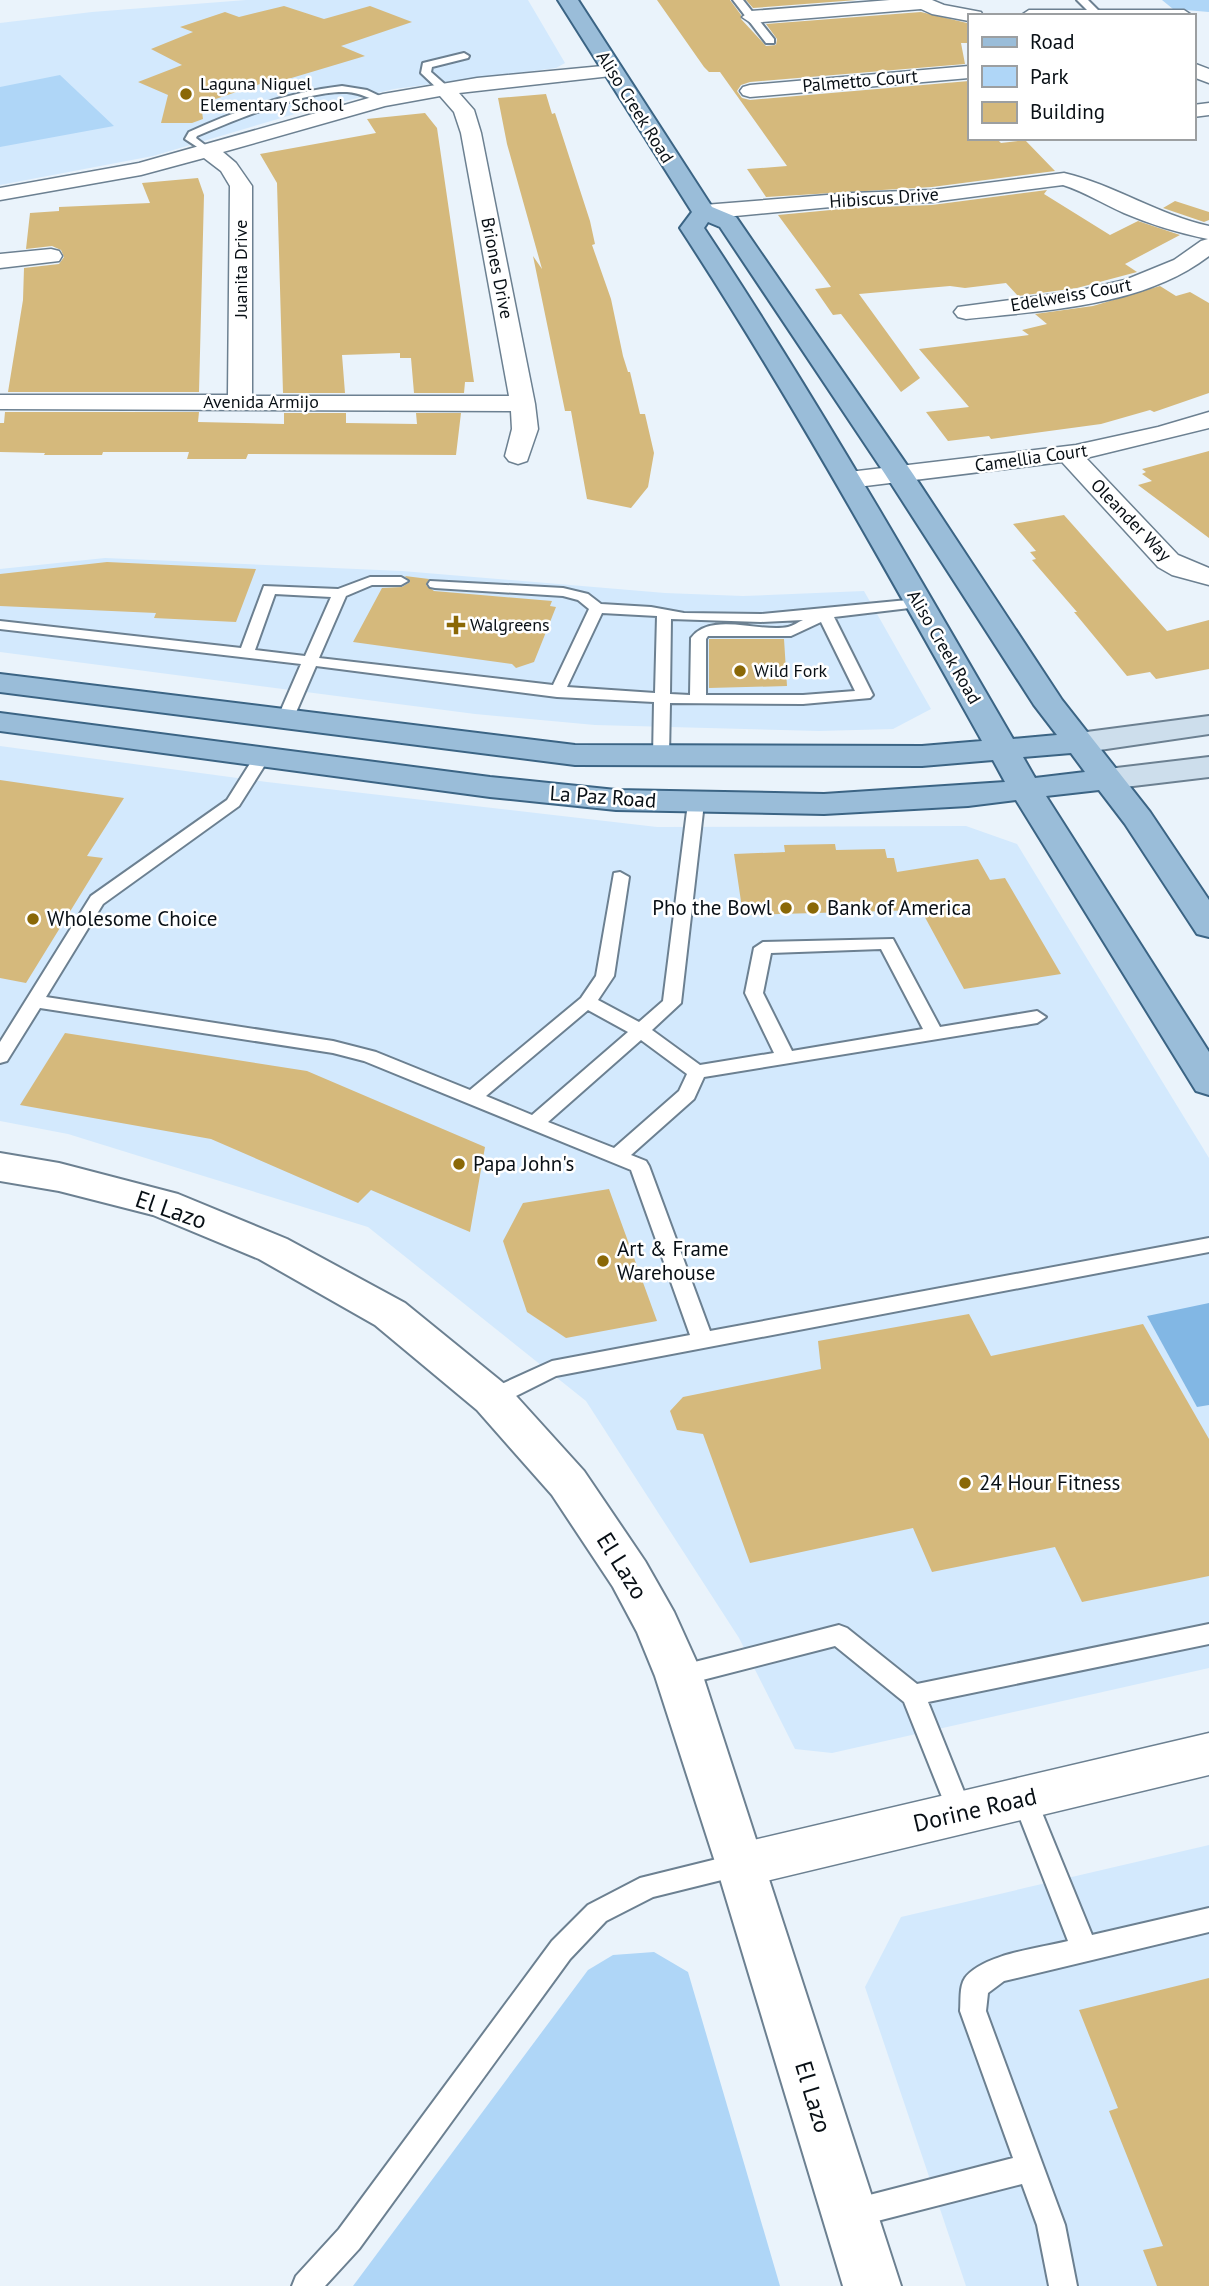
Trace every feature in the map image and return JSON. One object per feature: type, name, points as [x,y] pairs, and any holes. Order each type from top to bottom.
[{"type":"main road","name":"Aliso Creek Road","points":[[568,0],[704,212],[728,222],[899,474],[1050,705],[1138,819],[1209,926]]},
{"type":"main road","name":"Aliso Creek Road","points":[[704,212],[692,228],[753,321],[849,480],[1026,790],[1209,1082]]},
{"type":"main road","name":"La Paz Road","points":[[0,683],[575,755],[922,756],[1079,743],[1209,725]]},
{"type":"main road","points":[[0,699],[18,701],[74,692]]},
{"type":"main road","points":[[31,726],[85,715],[221,730],[263,724],[286,717]]},
{"type":"main road","name":"La Paz Road","points":[[0,722],[490,787],[616,800],[696,803],[824,804],[949,797],[1026,790],[1209,766]]},
{"type":"main road","points":[[262,757],[333,744],[527,766],[575,755]]},
{"type":"street","points":[[751,17],[919,1],[939,9],[968,15]]},
{"type":"street","points":[[0,194],[141,169],[383,100],[444,89],[613,71]]},
{"type":"street","name":"Palmetto Court","points":[[750,91],[968,72]]},
{"type":"street","name":"Briones Drive","points":[[444,89],[464,110],[471,133],[523,404],[525,429],[518,456]]},
{"type":"street","name":"Juanita Drive","points":[[208,151],[229,167],[241,186],[240,401]]},
{"type":"street","name":"Hibiscus Drive","points":[[704,212],[852,199],[932,196],[1064,179],[1089,186],[1129,207],[1174,225],[1209,233]]},
{"type":"street","name":"Edelweiss Court","points":[[965,312],[1069,298],[1141,282],[1182,265],[1209,246]]},
{"type":"street","points":[[0,261],[51,256]]},
{"type":"street","name":"Avenida Armijo","points":[[0,402],[523,404]]},
{"type":"street","name":"Camellia Court","points":[[849,480],[1069,455],[1170,433],[1209,419]]},
{"type":"street","name":"Oleander Way","points":[[1069,455],[1168,561],[1204,576]]},
{"type":"street","name":"El Lazo","points":[[0,1167],[60,1177],[164,1204],[273,1249],[390,1314],[492,1398],[568,1483],[622,1563],[658,1626],[679,1676],[872,2286]]},
{"type":"street","name":"Dorine Road","points":[[741,1865],[1209,1754]]},
{"type":"lane","points":[[738,0],[770,41]]},
{"type":"lane","points":[[1082,0],[1097,14]]},
{"type":"lane","points":[[444,89],[426,73],[427,65],[464,56]]},
{"type":"lane","points":[[246,654],[269,589],[340,593],[370,581],[401,581]]},
{"type":"lane","points":[[435,584],[563,593],[583,597],[597,608],[684,617],[761,618],[825,614],[918,603]]},
{"type":"lane","points":[[286,717],[340,593]]},
{"type":"lane","points":[[557,692],[597,608]]},
{"type":"lane","points":[[661,757],[664,614]]},
{"type":"lane","points":[[0,625],[557,692],[698,698],[820,699],[865,695],[825,614]]},
{"type":"lane","points":[[698,698],[698,638],[703,632],[791,632],[825,614]]},
{"type":"lane","points":[[0,1057],[97,900],[233,803],[262,757]]},
{"type":"lane","points":[[536,1122],[672,1003],[696,803]]},
{"type":"lane","points":[[473,1097],[587,1002],[605,976],[620,877]]},
{"type":"lane","points":[[786,1058],[754,993],[763,948],[887,943],[934,1034]]},
{"type":"lane","points":[[35,1001],[334,1047],[369,1056],[639,1166],[703,1341]]},
{"type":"lane","points":[[587,1002],[642,1032],[697,1072],[1037,1017]]},
{"type":"lane","points":[[618,1156],[687,1094],[697,1072]]},
{"type":"lane","points":[[492,1398],[552,1369],[1209,1245]]},
{"type":"lane","points":[[913,1695],[1209,1634]]},
{"type":"lane","points":[[679,1676],[839,1635],[913,1695],[961,1814]]},
{"type":"lane","points":[[1024,1798],[1085,1950]]},
{"type":"lane","points":[[306,2286],[349,2239],[561,1950],[597,1913],[649,1886],[741,1865]]},
{"type":"lane","points":[[1063,2286],[1051,2225],[973,2011],[975,1986],[998,1970],[1209,1920]]},
{"type":"lane","points":[[849,2214],[1030,2168]]},
{"type":"shaded area","name":"Laguna Niguel Elementary School","points":[[246,0],[528,0],[565,63],[556,68],[394,89],[305,111],[153,156],[0,185],[0,23],[92,12]]},
{"type":"shaded area","points":[[105,558],[402,571],[665,593],[743,596],[864,591],[931,709],[893,729],[819,731],[595,725],[475,714],[0,652],[0,569]]},
{"type":"shaded area","points":[[0,746],[267,782],[657,827],[966,826],[1017,844],[1209,1158],[1209,1668],[832,1753],[795,1749],[739,1638],[586,1401],[368,1227],[68,1134],[0,1121]]},
{"type":"shaded area","points":[[1209,1303],[1209,1405],[1197,1407],[1147,1316]]},
{"type":"shaded area","points":[[1209,1845],[1209,2286],[966,2286],[865,1987],[901,1917]]},
{"type":"green space","points":[[1162,0],[1209,0],[1209,12],[1173,9]]},
{"type":"green space","points":[[60,75],[114,126],[0,147],[0,87]]},
{"type":"green space","points":[[654,1952],[688,1972],[780,2286],[353,2286],[588,1970],[613,1955]]},
{"type":"building","points":[[657,0],[730,0],[741,19],[766,46],[776,45],[777,39],[766,24],[921,12],[967,23],[968,43],[961,43],[965,64],[750,82],[741,85],[737,91],[742,98],[750,100],[968,81],[968,140],[998,140],[1001,143],[1025,140],[1055,171],[932,187],[766,197],[747,169],[787,166],[720,72],[709,72]]},
{"type":"building","points":[[746,0],[857,0],[753,8]]},
{"type":"building","points":[[284,6],[324,19],[370,6],[412,22],[341,46],[365,56],[268,85],[263,83],[201,104],[203,119],[192,123],[161,123],[168,95],[138,82],[182,65],[151,49],[193,32],[180,27],[225,12],[239,17]]},
{"type":"building","points":[[546,94],[552,114],[555,113],[590,221],[595,244],[592,245],[611,299],[623,356],[630,372],[640,414],[645,414],[654,453],[648,487],[631,508],[587,499],[571,411],[565,411],[533,256],[542,269],[507,144],[498,98]]},
{"type":"building","points":[[425,113],[437,128],[474,382],[465,382],[464,393],[414,393],[411,358],[400,358],[400,353],[342,355],[345,393],[283,393],[277,183],[260,154],[376,133],[367,119]]},
{"type":"building","points":[[198,178],[204,195],[199,392],[8,392],[23,300],[24,268],[59,264],[64,257],[61,250],[52,246],[26,249],[30,213],[59,211],[59,207],[150,203],[142,183]]},
{"type":"building","points":[[1047,190],[1044,194],[1110,235],[1138,221],[1180,235],[1125,264],[1137,272],[1077,288],[1018,296],[1006,283],[859,294],[920,378],[901,392],[841,314],[833,315],[815,289],[831,287],[778,215],[852,208],[932,205]]},
{"type":"building","points":[[1175,201],[1209,212],[1209,220],[1204,222],[1163,208]]},
{"type":"building","points":[[1160,286],[1176,296],[1190,292],[1209,303],[1209,393],[1154,412],[1150,410],[1101,424],[991,439],[989,436],[948,441],[926,412],[969,407],[919,349],[1029,335],[1022,330],[1047,324],[1035,314],[1093,306]]},
{"type":"building","points":[[5,412],[199,412],[198,422],[284,424],[284,413],[346,413],[346,423],[417,424],[416,413],[461,413],[456,455],[248,454],[246,459],[187,459],[189,452],[44,455],[45,453],[0,452],[0,423],[4,423]]},
{"type":"building","points":[[1209,451],[1209,538],[1138,485],[1152,481],[1142,474],[1146,472],[1142,469]]},
{"type":"building","points":[[1064,515],[1167,631],[1209,620],[1209,669],[1156,679],[1150,672],[1127,676],[1032,560],[1036,559],[1030,552],[1036,551],[1013,524]]},
{"type":"building","points":[[107,562],[256,569],[236,622],[154,618],[156,613],[0,606],[0,574]]},
{"type":"building","name":"Walgreens","points":[[405,576],[429,579],[426,585],[434,591],[552,601],[550,606],[556,607],[534,662],[516,668],[512,664],[353,642],[382,588],[402,587],[410,582]]},
{"type":"building","points":[[709,639],[784,639],[787,686],[709,688]]},
{"type":"building","name":"Wholesome Choice","points":[[0,780],[124,798],[87,856],[103,858],[26,983],[0,978]]},
{"type":"building","points":[[835,844],[836,850],[885,849],[887,858],[894,858],[897,872],[978,859],[990,880],[1005,878],[1061,974],[964,989],[921,910],[743,915],[734,854],[785,852],[784,845]]},
{"type":"building","points":[[65,1033],[307,1071],[485,1147],[470,1232],[371,1190],[358,1203],[211,1139],[20,1105]]},
{"type":"building","points":[[609,1189],[657,1321],[566,1338],[527,1312],[503,1241],[523,1203]]},
{"type":"building","name":"24 Hour Fitness","points":[[969,1314],[991,1356],[1143,1324],[1209,1439],[1209,1576],[1082,1602],[1055,1547],[932,1572],[913,1528],[750,1563],[703,1434],[677,1430],[670,1411],[683,1397],[821,1369],[818,1341]]},
{"type":"building","points":[[1209,1978],[1209,2286],[1157,2286],[1143,2250],[1163,2246],[1109,2111],[1118,2108],[1079,2010]]},
{"type":"place","name":"Laguna Niguel Elementary School","points":[[186,94]]},
{"type":"place","name":"Walgreens","points":[[456,625]]},
{"type":"place","name":"Wild Fork","points":[[740,671]]},
{"type":"place","name":"Pho the Bowl","points":[[786,908]]},
{"type":"place","name":"Bank of America","points":[[813,908]]},
{"type":"place","name":"Wholesome Choice","points":[[33,919]]},
{"type":"place","name":"Papa John's","points":[[459,1164]]},
{"type":"place","name":"Art & Frame Warehouse","points":[[603,1261]]},
{"type":"place","name":"24 Hour Fitness","points":[[965,1483]]}]
